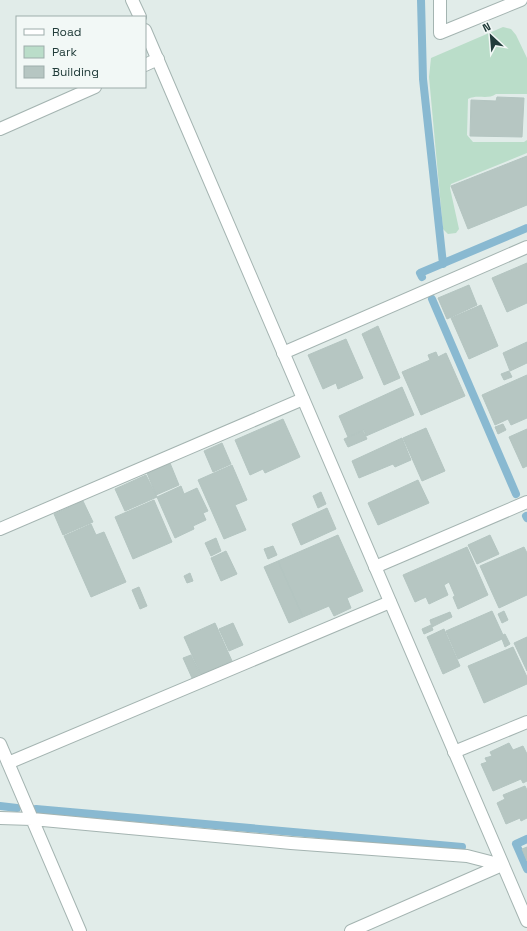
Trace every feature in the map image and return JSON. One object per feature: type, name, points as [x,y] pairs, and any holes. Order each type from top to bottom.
[{"type":"street","points":[[132,0],[140,16]]},
{"type":"street","points":[[440,0],[440,33],[521,0]]},
{"type":"street","points":[[146,32],[527,921]]},
{"type":"street","points":[[146,65],[158,59]]},
{"type":"street","points":[[0,129],[93,88]]},
{"type":"street","points":[[283,353],[527,248]]},
{"type":"street","points":[[0,529],[303,399]]},
{"type":"street","points":[[375,567],[527,502]]},
{"type":"street","points":[[8,763],[390,602]]},
{"type":"street","points":[[454,752],[527,722]]},
{"type":"street","points":[[0,744],[80,931]]},
{"type":"street","points":[[0,818],[32,819],[291,843],[467,856],[502,865]]},
{"type":"street","points":[[350,931],[502,865]]},
{"type":"green space","points":[[503,27],[511,29],[516,35],[527,58],[527,94],[496,94],[490,97],[475,97],[468,99],[467,135],[473,142],[524,142],[527,140],[527,153],[451,184],[450,188],[459,229],[456,233],[448,234],[443,229],[429,77],[431,58]]},
{"type":"building","points":[[497,97],[524,98],[522,137],[470,136],[471,100],[496,101]]},
{"type":"building","points":[[527,156],[527,205],[468,229],[451,186]]},
{"type":"building","points":[[527,263],[527,303],[507,312],[492,278]]},
{"type":"building","points":[[469,285],[477,305],[447,319],[438,298]]},
{"type":"building","points":[[481,305],[498,346],[469,359],[451,318]]},
{"type":"building","points":[[378,326],[400,378],[384,385],[362,334]]},
{"type":"building","points":[[346,339],[363,378],[338,389],[336,383],[323,389],[308,355]]},
{"type":"building","points":[[527,342],[527,363],[510,371],[503,353]]},
{"type":"building","points":[[436,352],[438,357],[446,353],[465,396],[421,415],[402,372],[430,360],[428,355]]},
{"type":"building","points":[[509,371],[512,377],[504,380],[501,374]]},
{"type":"building","points":[[527,375],[527,418],[511,425],[508,419],[495,425],[482,395]]},
{"type":"building","points":[[402,387],[414,415],[366,436],[364,430],[348,437],[339,416]]},
{"type":"building","points":[[283,419],[300,457],[265,473],[263,469],[250,475],[235,440]]},
{"type":"building","points":[[503,424],[506,430],[498,434],[495,427]]},
{"type":"building","points":[[426,428],[445,471],[422,481],[403,438]]},
{"type":"building","points":[[527,429],[527,466],[523,468],[509,437]]},
{"type":"building","points":[[363,431],[367,439],[348,447],[344,439]]},
{"type":"building","points":[[402,438],[411,460],[395,467],[393,464],[359,478],[352,461]]},
{"type":"building","points":[[222,443],[231,464],[213,472],[204,451]]},
{"type":"building","points":[[170,463],[179,485],[156,495],[147,473]]},
{"type":"building","points":[[232,465],[247,500],[235,505],[246,530],[224,539],[198,480]]},
{"type":"building","points":[[146,475],[157,497],[125,511],[115,489]]},
{"type":"building","points":[[418,480],[429,503],[378,525],[368,503]]},
{"type":"building","points":[[181,486],[184,494],[197,488],[208,511],[203,513],[206,520],[193,526],[194,529],[175,538],[157,497]]},
{"type":"building","points":[[321,492],[326,504],[318,508],[313,496]]},
{"type":"building","points":[[154,500],[172,542],[133,559],[115,517]]},
{"type":"building","points":[[83,501],[93,522],[63,535],[54,514]]},
{"type":"building","points":[[327,508],[336,529],[301,545],[292,524]]},
{"type":"building","points":[[91,524],[96,535],[104,532],[126,582],[91,597],[64,536]]},
{"type":"building","points":[[338,535],[363,591],[347,598],[351,608],[334,616],[329,606],[303,617],[278,561]]},
{"type":"building","points":[[490,535],[499,554],[477,564],[468,545]]},
{"type":"building","points":[[216,538],[221,551],[211,556],[205,543]]},
{"type":"building","points":[[273,546],[277,555],[268,559],[264,549]]},
{"type":"building","points":[[467,547],[488,595],[458,609],[453,597],[455,596],[449,582],[444,585],[448,595],[429,604],[426,597],[415,602],[403,575]]},
{"type":"building","points":[[524,547],[527,553],[527,595],[499,608],[480,566]]},
{"type":"building","points":[[226,551],[237,574],[221,581],[211,558]]},
{"type":"building","points":[[278,561],[303,617],[289,623],[264,567]]},
{"type":"building","points":[[190,573],[193,581],[187,583],[184,576]]},
{"type":"building","points":[[139,587],[147,606],[140,609],[132,590]]},
{"type":"building","points":[[492,611],[503,635],[505,634],[510,644],[505,647],[502,639],[458,659],[446,631]]},
{"type":"building","points":[[504,611],[508,620],[502,623],[498,614]]},
{"type":"building","points":[[450,612],[452,617],[432,627],[430,620]]},
{"type":"building","points":[[215,623],[232,661],[201,675],[184,637]]},
{"type":"building","points":[[233,623],[243,645],[229,651],[219,629]]},
{"type":"building","points":[[431,625],[433,630],[424,634],[422,629]]},
{"type":"building","points":[[444,629],[460,666],[443,674],[427,637]]},
{"type":"building","points":[[527,637],[527,671],[514,643]]},
{"type":"building","points":[[513,647],[527,677],[527,684],[484,703],[468,666]]},
{"type":"building","points":[[191,655],[200,674],[192,678],[183,658]]},
{"type":"building","points":[[509,743],[513,750],[523,746],[527,754],[527,781],[523,783],[521,779],[493,791],[481,764],[487,762],[485,758],[492,756],[490,752]]},
{"type":"building","points":[[525,786],[527,790],[527,818],[521,821],[520,818],[506,824],[497,803],[505,799],[503,795]]},
{"type":"building","points":[[527,847],[527,861],[522,849]]},
{"type":"waterway","points":[[421,0],[423,79],[443,264]]},
{"type":"waterway","points":[[422,277],[420,273],[527,228]]},
{"type":"waterway","points":[[432,299],[516,494]]},
{"type":"waterway","points":[[0,806],[17,808]]},
{"type":"waterway","points":[[36,809],[462,847]]},
{"type":"waterway","points":[[527,839],[516,844],[527,869]]}]
